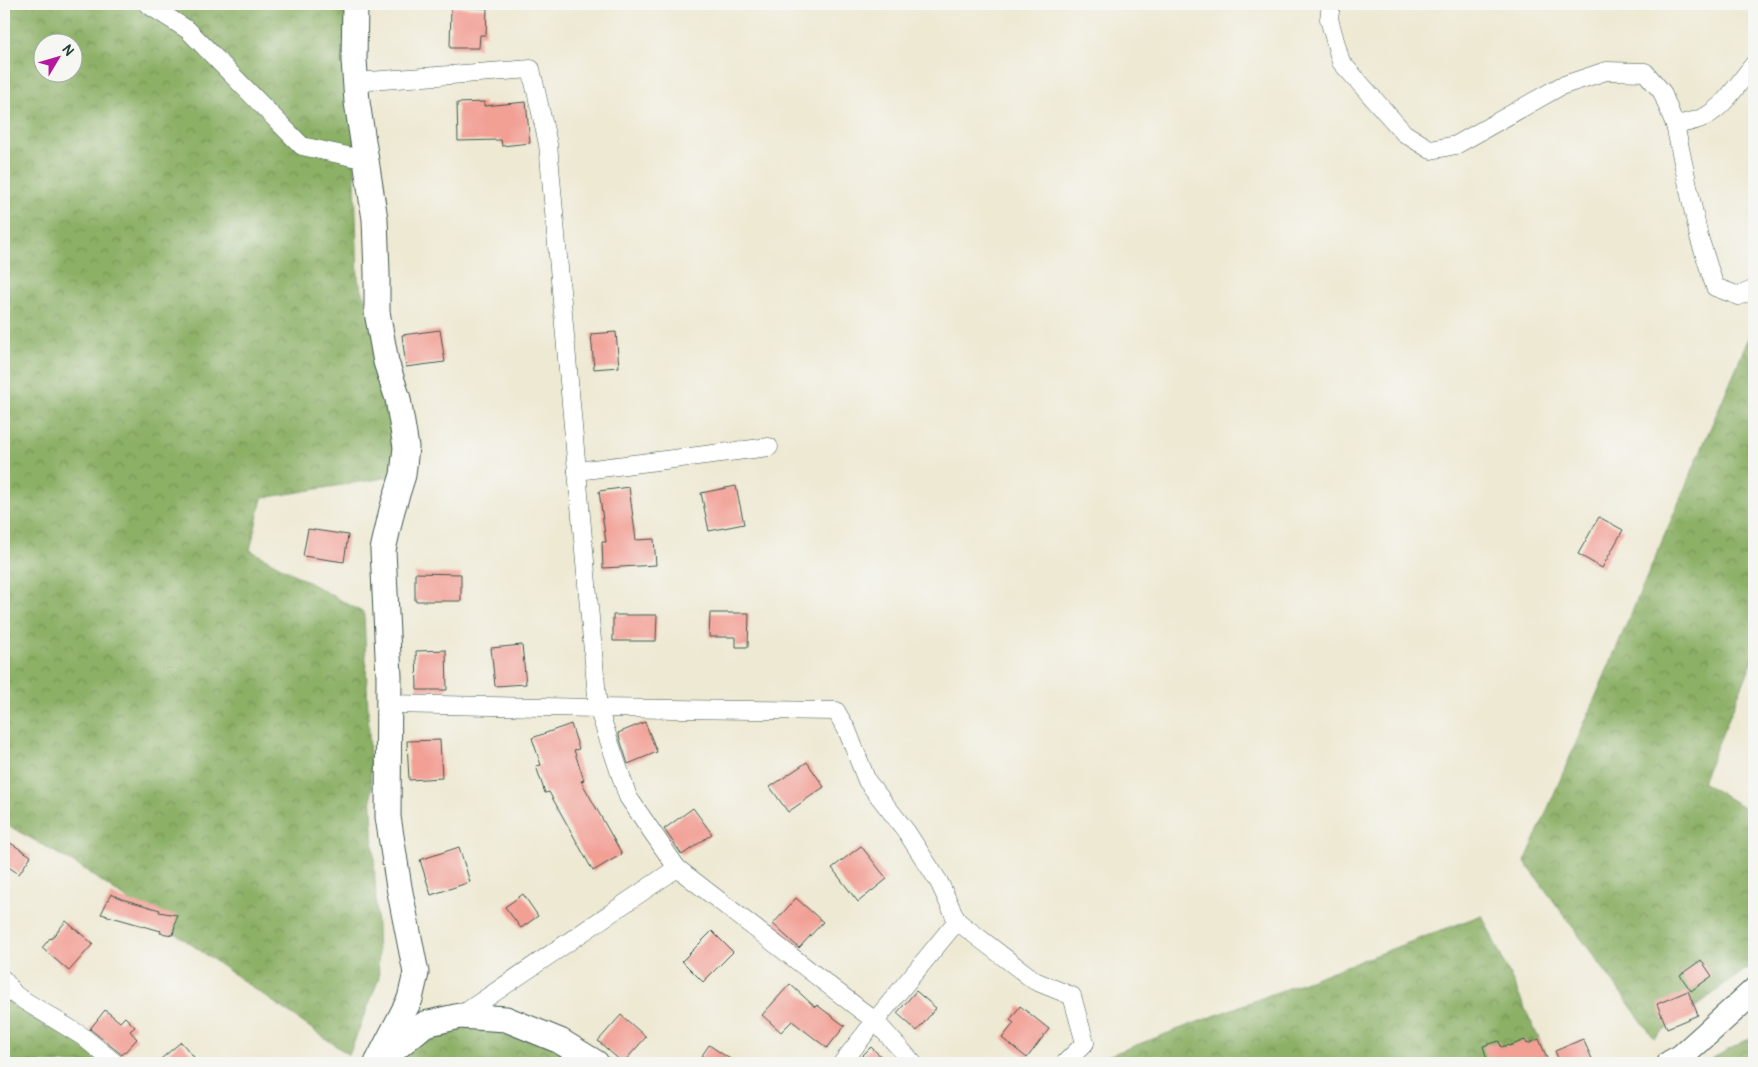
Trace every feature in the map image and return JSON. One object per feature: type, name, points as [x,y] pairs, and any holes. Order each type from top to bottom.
[{"type":"street","points":[[146,4],[188,30],[302,146],[366,160]]},
{"type":"street","points":[[355,4],[357,102],[375,219],[377,312],[386,362],[398,399],[406,447],[403,475],[392,510],[383,550],[389,704],[388,816],[399,887],[416,973],[410,999],[378,1063]]},
{"type":"street","points":[[1331,4],[1329,19],[1341,62],[1404,133],[1431,150],[1456,145],[1561,86],[1606,71],[1645,72],[1662,92],[1676,125],[1699,237],[1715,287],[1739,296],[1754,290]]},
{"type":"street","points":[[1676,125],[1707,116],[1724,102],[1754,64]]},
{"type":"street","points":[[356,82],[531,69],[548,144],[598,708],[628,797],[677,868],[875,1021],[913,1063]]},
{"type":"street","points":[[577,471],[770,447]]},
{"type":"street","points":[[389,704],[836,711],[847,730],[867,781],[906,831],[938,882],[957,921],[1035,981],[1072,996],[1085,1043],[1065,1063]]},
{"type":"street","points":[[460,1016],[677,868]]},
{"type":"street","points":[[842,1063],[957,921]]},
{"type":"street","points":[[4,980],[15,995],[82,1036],[115,1063]]},
{"type":"street","points":[[1670,1063],[1681,1057],[1754,992]]},
{"type":"street","points":[[378,1063],[425,1024],[460,1016],[506,1018],[560,1041],[596,1063]]},
{"type":"green space","points":[[4,4],[362,4],[356,82],[355,181],[358,280],[383,342],[403,475],[262,498],[250,550],[364,613],[379,978],[349,1055],[81,867],[4,823]]},
{"type":"green space","points":[[1754,326],[1754,658],[1702,782],[1754,814],[1754,963],[1654,1038],[1525,862]]},
{"type":"green space","points":[[1482,915],[1550,1063],[1094,1063],[1094,1061]]},
{"type":"green space","points":[[4,980],[115,1063],[4,1063]]},
{"type":"green space","points":[[425,1024],[531,1029],[591,1063],[387,1063]]},
{"type":"green space","points":[[1754,1036],[1754,1063],[1704,1063]]},
{"type":"building","points":[[451,7],[487,8],[486,35],[480,35],[479,48],[450,48]]},
{"type":"building","points":[[484,102],[484,106],[526,102],[530,143],[502,146],[501,140],[458,141],[457,103]]},
{"type":"building","points":[[440,330],[445,362],[406,367],[402,335]]},
{"type":"building","points":[[616,332],[619,367],[594,369],[591,334]]},
{"type":"building","points":[[736,486],[744,524],[709,531],[701,493]]},
{"type":"building","points":[[629,487],[636,540],[654,539],[656,565],[603,568],[602,542],[606,542],[599,491]]},
{"type":"building","points":[[1599,517],[1623,530],[1602,568],[1578,554]]},
{"type":"building","points":[[308,529],[348,535],[344,562],[303,556]]},
{"type":"building","points":[[415,573],[461,574],[461,601],[415,601]]},
{"type":"building","points":[[710,613],[749,613],[748,647],[736,647],[736,637],[709,637]]},
{"type":"building","points":[[613,615],[657,615],[656,641],[613,641]]},
{"type":"building","points":[[522,645],[526,684],[495,686],[491,648]]},
{"type":"building","points":[[446,650],[447,690],[417,690],[416,651]]},
{"type":"building","points":[[645,722],[657,752],[628,764],[618,733]]},
{"type":"building","points":[[571,724],[579,749],[574,750],[584,780],[581,781],[622,854],[593,871],[549,792],[545,793],[536,766],[541,765],[532,738]]},
{"type":"building","points":[[440,740],[442,778],[409,780],[407,741]]},
{"type":"building","points":[[807,762],[824,787],[788,812],[770,787]]},
{"type":"building","points":[[693,808],[712,834],[682,855],[664,829]]},
{"type":"building","points":[[4,839],[31,856],[19,874],[4,864]]},
{"type":"building","points":[[861,846],[887,879],[858,902],[832,868]]},
{"type":"building","points":[[459,847],[470,882],[431,895],[420,860]]},
{"type":"building","points":[[111,894],[160,910],[159,912],[177,915],[173,935],[160,933],[161,931],[101,914]]},
{"type":"building","points":[[523,894],[538,916],[521,928],[505,907]]},
{"type":"building","points":[[796,898],[823,922],[799,948],[773,924]]},
{"type":"building","points":[[66,921],[93,944],[69,971],[42,948]]},
{"type":"building","points":[[712,931],[733,952],[703,982],[682,961]]},
{"type":"building","points":[[1701,960],[1712,976],[1691,991],[1680,975]]},
{"type":"building","points":[[790,984],[815,1007],[817,1005],[845,1026],[827,1048],[792,1021],[781,1032],[762,1015]]},
{"type":"building","points":[[916,991],[936,1008],[917,1031],[897,1013]]},
{"type":"building","points":[[1688,991],[1698,1015],[1667,1028],[1657,1004]]},
{"type":"building","points":[[1020,1006],[1049,1029],[1027,1058],[1002,1038],[1014,1023],[1010,1020]]},
{"type":"building","points":[[105,1010],[120,1022],[125,1017],[135,1027],[130,1031],[137,1039],[122,1055],[90,1029]]},
{"type":"building","points":[[621,1015],[646,1037],[623,1063],[598,1041]]},
{"type":"building","points":[[1539,1039],[1549,1063],[1488,1063],[1483,1046],[1499,1041],[1501,1047],[1525,1040],[1527,1044]]},
{"type":"building","points":[[1583,1039],[1594,1063],[1560,1063],[1555,1051]]},
{"type":"building","points":[[181,1042],[194,1057],[186,1063],[156,1063]]},
{"type":"building","points":[[709,1045],[736,1063],[697,1063]]},
{"type":"building","points":[[871,1047],[888,1063],[855,1063]]}]
